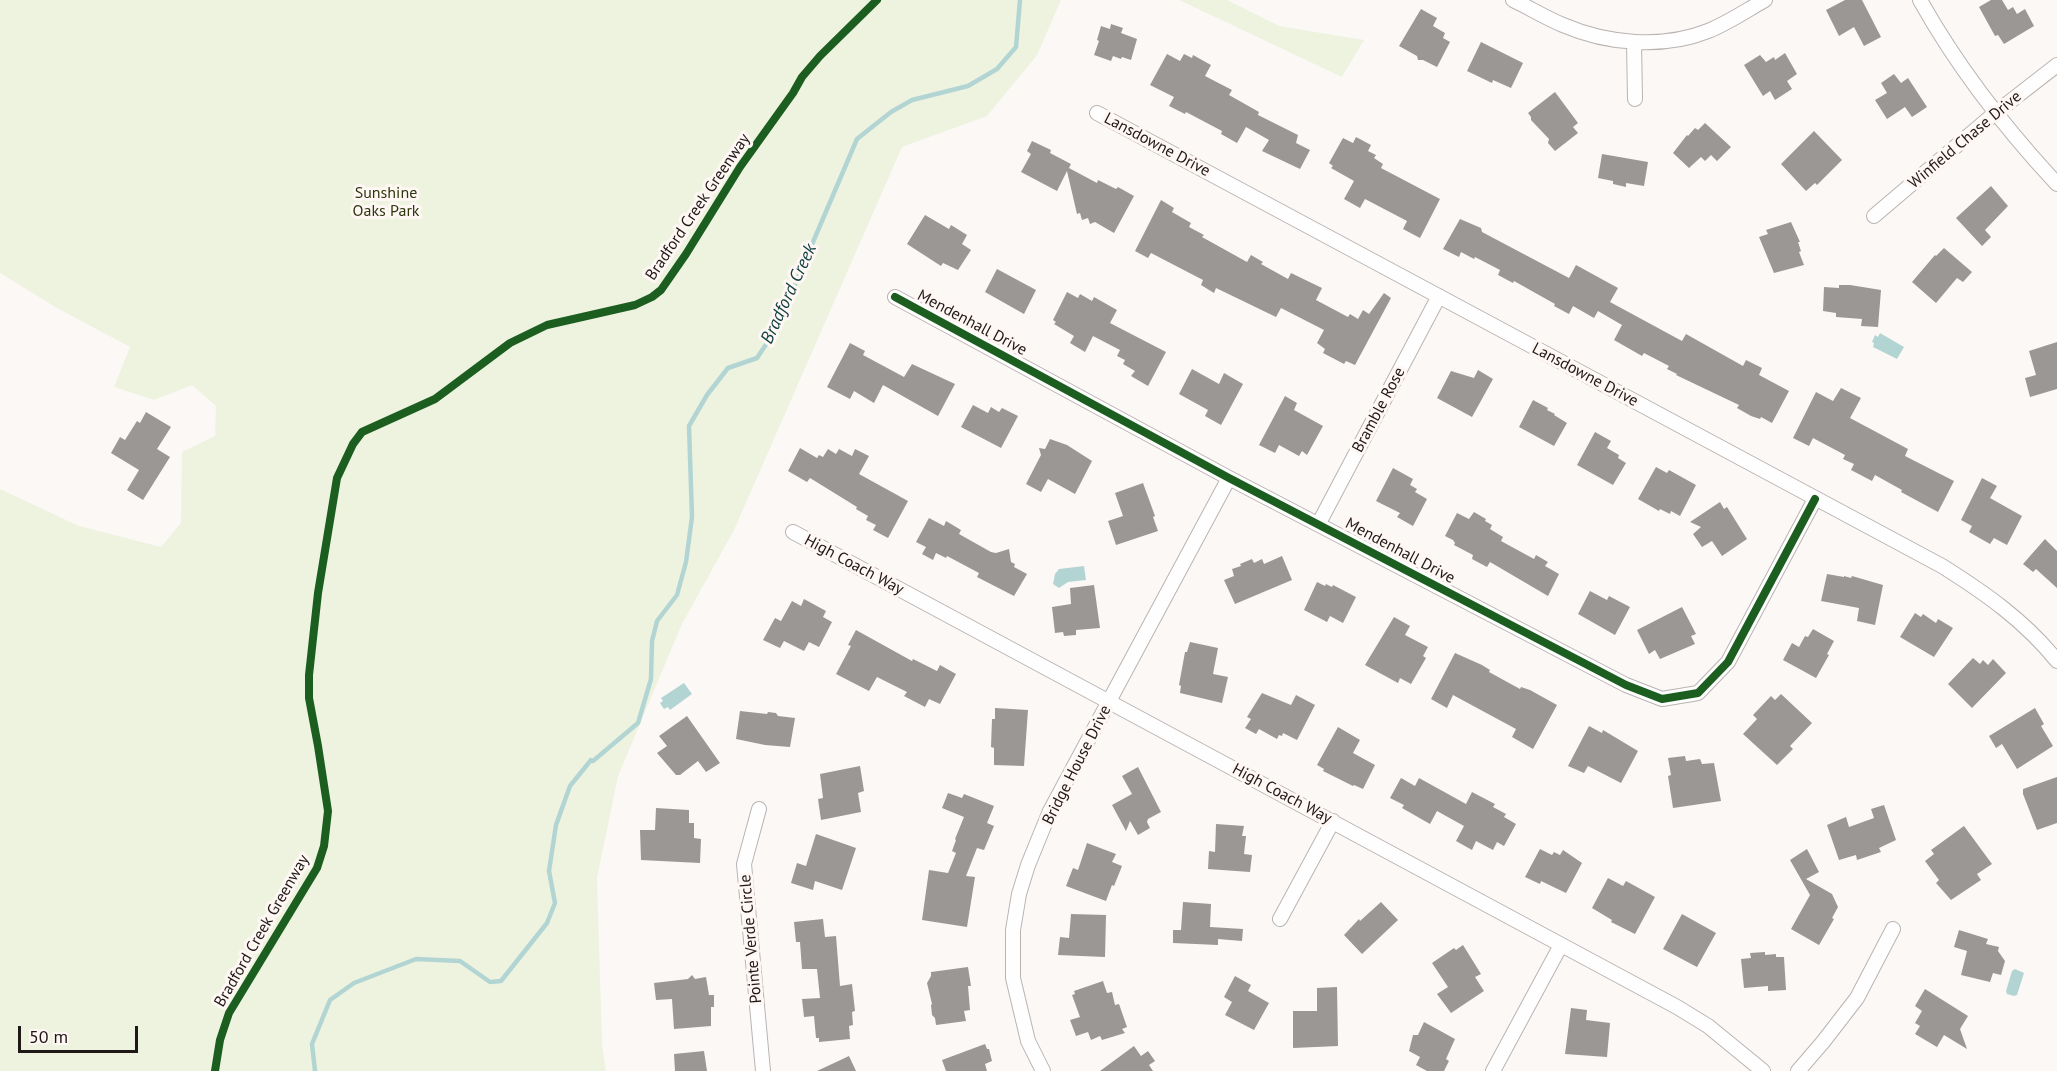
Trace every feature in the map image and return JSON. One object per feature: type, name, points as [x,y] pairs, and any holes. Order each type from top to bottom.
[{"type":"street","points":[[1513,0],[1563,25],[1597,37],[1634,42],[1670,40],[1707,31],[1766,0]]},
{"type":"street","points":[[1920,0],[1969,79],[1994,114],[2057,184]]},
{"type":"street","points":[[1634,42],[1635,99]]},
{"type":"street","name":"Winfield Chase Drive","points":[[1874,216],[1994,114],[2057,65]]},
{"type":"street","name":"Lansdowne Drive","points":[[1096,113],[1942,566],[1983,592],[2018,619],[2057,661]]},
{"type":"street","name":"Bramble Rose","points":[[1318,523],[1439,296]]},
{"type":"street","name":"Mendenhall Drive","points":[[896,297],[1229,478],[1626,685],[1662,699],[1698,693],[1728,662],[1815,499]]},
{"type":"street","name":"Bridge House Drive","points":[[1043,1071],[1029,1041],[1013,978],[1013,930],[1019,894],[1028,865],[1050,812],[1229,478]]},
{"type":"street","name":"High Coach Way","points":[[793,532],[1677,1007],[1708,1026],[1762,1071]]},
{"type":"street","name":"Pointe Verde Circle","points":[[759,809],[744,864],[763,1071]]},
{"type":"street","points":[[1280,920],[1333,821]]},
{"type":"street","points":[[1798,1071],[1857,998],[1893,929]]},
{"type":"street","points":[[1493,1071],[1562,945]]},
{"type":"green space","name":"Sunshine Oaks Park","points":[[0,0],[1061,0],[1037,55],[987,116],[902,147],[734,530],[682,624],[618,776],[597,878],[602,1044],[606,1071],[0,1071],[0,489],[79,526],[161,547],[181,523],[182,452],[215,436],[216,406],[192,385],[154,400],[114,387],[130,347],[57,308],[0,273]]},
{"type":"green space","points":[[1179,0],[1227,0],[1279,26],[1364,40],[1342,77]]},
{"type":"water","points":[[1880,333],[1904,347],[1897,359],[1873,347],[1872,342],[1875,335],[1878,337]]},
{"type":"water","points":[[1084,566],[1086,580],[1068,582],[1059,588],[1053,584],[1055,574],[1059,569]]},
{"type":"water","points":[[684,683],[692,694],[670,710],[668,707],[664,709],[660,703],[663,701],[661,698]]},
{"type":"water","points":[[2015,969],[2024,973],[2017,995],[2014,996],[2007,994],[2006,991],[2012,971]]},
{"type":"building","points":[[1845,0],[1862,0],[1881,37],[1864,46],[1854,27],[1839,36],[1826,10]]},
{"type":"building","points":[[1991,0],[2002,0],[2008,10],[2013,7],[2017,14],[2025,9],[2034,26],[2004,44],[1998,35],[1995,36],[1979,7]]},
{"type":"building","points":[[1421,9],[1437,18],[1433,26],[1445,33],[1443,38],[1450,42],[1437,67],[1418,60],[1417,56],[1399,46]]},
{"type":"building","points":[[1111,24],[1123,28],[1121,33],[1137,39],[1131,60],[1113,56],[1111,61],[1094,55],[1101,26],[1110,29]]},
{"type":"building","points":[[1481,42],[1523,63],[1511,88],[1493,80],[1492,83],[1467,71]]},
{"type":"building","points":[[1785,53],[1797,74],[1787,81],[1792,89],[1775,100],[1770,91],[1763,96],[1744,65],[1760,55],[1766,62],[1774,57],[1775,60]]},
{"type":"building","points":[[1167,54],[1180,61],[1184,54],[1192,58],[1193,55],[1211,65],[1205,76],[1232,90],[1229,95],[1259,112],[1258,115],[1298,135],[1296,143],[1310,150],[1300,169],[1262,151],[1269,140],[1246,127],[1237,143],[1221,134],[1222,131],[1186,112],[1185,114],[1169,106],[1174,97],[1150,85]]},
{"type":"building","points":[[1894,74],[1901,83],[1908,78],[1927,107],[1912,117],[1905,107],[1887,119],[1875,100],[1887,93],[1881,83]]},
{"type":"building","points":[[1555,92],[1578,123],[1573,127],[1578,133],[1555,151],[1548,143],[1549,139],[1531,120],[1528,113]]},
{"type":"building","points":[[1705,123],[1731,147],[1717,161],[1711,155],[1705,161],[1701,157],[1689,168],[1673,153],[1687,135],[1695,128],[1698,130]]},
{"type":"building","points":[[1814,131],[1842,160],[1817,185],[1815,183],[1806,191],[1781,164]]},
{"type":"building","points":[[1356,137],[1371,145],[1368,151],[1376,155],[1374,158],[1383,164],[1381,168],[1440,199],[1420,238],[1403,229],[1407,221],[1365,199],[1360,208],[1344,199],[1354,181],[1331,168],[1333,166],[1329,163],[1343,138],[1353,143]]},
{"type":"building","points":[[1032,141],[1051,150],[1050,153],[1071,164],[1069,168],[1097,183],[1098,180],[1116,189],[1118,187],[1134,196],[1114,233],[1095,222],[1090,224],[1088,218],[1082,220],[1080,213],[1077,214],[1067,171],[1057,191],[1021,172],[1031,154],[1027,151]]},
{"type":"building","points":[[1602,154],[1648,162],[1644,186],[1626,183],[1626,187],[1598,178]]},
{"type":"building","points":[[1991,186],[2008,206],[1985,230],[1991,237],[1982,246],[1956,218]]},
{"type":"building","points":[[1161,200],[1174,208],[1172,212],[1191,223],[1189,227],[1204,235],[1202,237],[1247,262],[1251,255],[1263,262],[1261,264],[1288,279],[1291,273],[1322,288],[1316,300],[1348,317],[1350,314],[1358,319],[1363,310],[1369,314],[1384,293],[1391,298],[1355,365],[1346,361],[1344,364],[1323,353],[1325,349],[1317,343],[1324,330],[1281,308],[1276,317],[1216,288],[1214,293],[1201,285],[1203,280],[1151,253],[1148,258],[1135,251]]},
{"type":"building","points":[[925,215],[949,229],[951,225],[967,235],[962,244],[971,250],[958,270],[943,263],[941,266],[907,244]]},
{"type":"building","points":[[1460,219],[1481,228],[1482,232],[1569,278],[1576,265],[1618,288],[1610,302],[1682,341],[1686,334],[1743,366],[1746,360],[1762,368],[1759,375],[1789,391],[1772,423],[1761,417],[1760,419],[1751,416],[1737,408],[1739,405],[1676,375],[1667,369],[1669,366],[1644,353],[1642,356],[1614,340],[1622,325],[1598,311],[1594,318],[1573,306],[1569,314],[1514,281],[1513,283],[1498,275],[1500,270],[1475,257],[1474,259],[1461,252],[1459,257],[1443,249]]},
{"type":"building","points":[[1791,222],[1800,242],[1798,242],[1801,251],[1799,252],[1804,265],[1774,273],[1759,237],[1768,234],[1766,230]]},
{"type":"building","points":[[1944,248],[1972,272],[1963,282],[1957,278],[1936,303],[1912,282]]},
{"type":"building","points":[[997,269],[1036,290],[1024,314],[985,292]]},
{"type":"building","points":[[1839,285],[1881,290],[1878,327],[1861,326],[1862,319],[1836,317],[1836,313],[1823,311],[1824,287],[1839,288]]},
{"type":"building","points":[[1067,292],[1078,298],[1080,294],[1092,301],[1094,297],[1117,310],[1110,323],[1166,352],[1148,386],[1131,376],[1135,371],[1123,364],[1125,360],[1117,356],[1120,350],[1093,336],[1085,352],[1070,343],[1074,336],[1054,324],[1056,322],[1053,320]]},
{"type":"building","points":[[2057,342],[2057,389],[2030,397],[2025,378],[2036,375],[2029,351]]},
{"type":"building","points":[[850,343],[865,351],[863,355],[904,377],[912,364],[955,384],[938,416],[883,385],[874,403],[854,391],[850,399],[827,387]]},
{"type":"building","points":[[1192,369],[1219,384],[1224,373],[1243,384],[1221,425],[1205,416],[1208,410],[1179,394]]},
{"type":"building","points":[[1478,370],[1493,379],[1472,417],[1437,398],[1451,371],[1474,378]]},
{"type":"building","points":[[1841,388],[1861,398],[1850,418],[1908,449],[1905,456],[1954,481],[1938,512],[1875,475],[1872,481],[1851,470],[1854,464],[1843,459],[1845,455],[1813,438],[1809,446],[1793,438],[1816,392],[1833,401]]},
{"type":"building","points":[[1285,396],[1297,403],[1294,410],[1323,426],[1307,455],[1302,451],[1299,456],[1279,445],[1275,453],[1259,445]]},
{"type":"building","points":[[1533,400],[1567,423],[1554,446],[1519,427]]},
{"type":"building","points":[[973,405],[988,413],[991,407],[999,412],[1002,408],[1018,416],[1001,448],[961,427]]},
{"type":"building","points":[[146,412],[171,427],[157,449],[170,457],[143,500],[127,490],[139,470],[111,453],[120,437],[125,440],[137,421],[140,423]]},
{"type":"building","points":[[1595,432],[1611,441],[1607,448],[1619,455],[1618,458],[1626,463],[1613,485],[1577,465]]},
{"type":"building","points":[[1050,439],[1067,445],[1092,461],[1075,494],[1048,479],[1041,492],[1026,484],[1041,455],[1039,448],[1045,449]]},
{"type":"building","points":[[800,448],[817,458],[819,455],[823,457],[828,449],[836,454],[839,449],[852,456],[855,449],[869,456],[859,474],[908,501],[888,538],[873,530],[876,525],[866,520],[868,516],[856,509],[857,507],[810,478],[807,482],[788,471]]},
{"type":"building","points":[[1656,467],[1667,473],[1669,470],[1696,485],[1680,516],[1671,511],[1670,514],[1660,509],[1659,511],[1638,499]]},
{"type":"building","points":[[1393,468],[1413,479],[1410,485],[1417,489],[1415,492],[1427,499],[1413,526],[1397,517],[1400,513],[1376,501]]},
{"type":"building","points":[[1982,478],[1997,486],[1990,498],[2022,516],[2007,545],[1994,538],[1990,544],[1969,532],[1972,526],[1961,520]]},
{"type":"building","points":[[1143,483],[1158,531],[1116,545],[1108,521],[1123,516],[1115,493]]},
{"type":"building","points":[[1720,502],[1724,509],[1727,507],[1747,539],[1722,556],[1712,541],[1702,547],[1693,534],[1701,527],[1690,522]]},
{"type":"building","points":[[1474,512],[1492,525],[1490,529],[1503,537],[1501,541],[1534,559],[1536,555],[1548,562],[1545,566],[1559,574],[1548,596],[1490,562],[1487,567],[1472,559],[1473,555],[1454,545],[1453,540],[1445,536],[1457,513],[1469,519]]},
{"type":"building","points":[[929,518],[944,526],[946,521],[961,530],[959,534],[991,552],[996,553],[1009,549],[1014,567],[1027,574],[1014,596],[977,577],[979,573],[947,556],[946,558],[936,553],[933,560],[922,554],[926,547],[916,542]]},
{"type":"building","points":[[2045,539],[2057,551],[2057,588],[2036,569],[2033,572],[2023,564]]},
{"type":"building","points":[[1282,556],[1292,580],[1235,604],[1224,580],[1234,576],[1232,569],[1252,559],[1254,563],[1262,559],[1264,564]]},
{"type":"building","points":[[1827,574],[1851,578],[1852,576],[1883,585],[1875,625],[1857,621],[1859,608],[1821,601]]},
{"type":"building","points":[[1317,582],[1325,586],[1326,584],[1332,587],[1333,585],[1356,597],[1343,623],[1330,616],[1327,622],[1304,610]]},
{"type":"building","points":[[1094,585],[1100,628],[1076,630],[1076,635],[1064,636],[1063,632],[1055,633],[1052,607],[1071,604],[1070,588]]},
{"type":"building","points":[[1590,591],[1607,600],[1609,596],[1630,607],[1615,635],[1578,614]]},
{"type":"building","points":[[804,599],[826,611],[823,617],[832,622],[819,647],[809,642],[804,651],[784,641],[780,648],[763,640],[775,618],[781,621],[792,601],[801,606]]},
{"type":"building","points":[[1682,607],[1696,634],[1691,636],[1695,644],[1660,659],[1655,650],[1649,654],[1637,630]]},
{"type":"building","points":[[1915,613],[1921,617],[1923,614],[1936,623],[1938,619],[1953,628],[1934,657],[1900,637]]},
{"type":"building","points":[[1394,617],[1410,626],[1405,635],[1428,647],[1423,656],[1426,658],[1411,684],[1400,678],[1398,683],[1365,665]]},
{"type":"building","points":[[1813,629],[1834,641],[1816,678],[1783,660],[1792,643],[1799,647],[1805,636],[1808,637]]},
{"type":"building","points":[[856,630],[912,661],[913,659],[937,671],[940,665],[956,674],[940,704],[929,699],[925,707],[904,696],[907,692],[877,677],[869,691],[836,674],[851,646],[848,645]]},
{"type":"building","points":[[1190,642],[1218,648],[1213,674],[1228,677],[1222,703],[1180,693],[1181,686],[1179,685],[1185,652]]},
{"type":"building","points":[[1455,653],[1482,665],[1490,670],[1489,672],[1520,689],[1521,687],[1530,690],[1557,705],[1533,749],[1512,737],[1516,729],[1453,695],[1447,708],[1431,699]]},
{"type":"building","points":[[1973,658],[1980,664],[1983,660],[1988,665],[1993,659],[2006,673],[1972,708],[1948,684]]},
{"type":"building","points":[[1262,693],[1291,705],[1296,695],[1315,705],[1297,740],[1283,733],[1277,739],[1259,729],[1256,734],[1245,728],[1251,719],[1247,717]]},
{"type":"building","points":[[1781,694],[1812,723],[1790,746],[1793,749],[1777,765],[1743,734],[1757,719],[1753,715],[1771,696],[1775,700]]},
{"type":"building","points":[[995,708],[1028,710],[1024,766],[994,765],[994,748],[991,747],[992,719],[995,719]]},
{"type":"building","points":[[2035,708],[2044,724],[2041,726],[2053,746],[2017,769],[2002,744],[1996,748],[1989,736]]},
{"type":"building","points":[[740,711],[776,713],[778,716],[795,718],[790,747],[736,739]]},
{"type":"building","points":[[687,716],[720,763],[706,772],[698,761],[680,775],[676,775],[657,753],[667,746],[659,736]]},
{"type":"building","points":[[1589,726],[1602,733],[1603,730],[1638,751],[1621,783],[1588,766],[1584,773],[1568,766]]},
{"type":"building","points":[[1338,727],[1360,740],[1353,753],[1375,765],[1363,789],[1323,771],[1324,769],[1317,765]]},
{"type":"building","points":[[1685,756],[1686,761],[1700,759],[1702,764],[1714,763],[1721,801],[1673,808],[1668,758]]},
{"type":"building","points":[[860,766],[864,791],[858,793],[861,812],[821,820],[818,799],[823,798],[820,774]]},
{"type":"building","points":[[1138,767],[1161,812],[1148,819],[1150,828],[1138,835],[1130,821],[1126,831],[1112,805],[1132,794],[1122,776]]},
{"type":"building","points":[[2057,777],[2057,823],[2037,830],[2023,789]]},
{"type":"building","points":[[1401,778],[1415,786],[1419,778],[1466,804],[1472,792],[1495,804],[1493,807],[1506,814],[1504,817],[1516,824],[1504,846],[1497,842],[1493,850],[1476,841],[1472,850],[1456,841],[1464,826],[1437,811],[1430,824],[1402,808],[1404,805],[1390,798]]},
{"type":"building","points":[[948,793],[962,798],[964,794],[994,806],[987,823],[994,826],[984,850],[977,848],[966,876],[975,877],[967,927],[922,920],[929,870],[948,873],[956,853],[952,851],[955,839],[964,817],[942,808]]},
{"type":"building","points":[[1884,805],[1896,840],[1879,848],[1881,852],[1857,860],[1856,855],[1839,860],[1827,825],[1846,817],[1849,827],[1874,818],[1871,809]]},
{"type":"building","points":[[656,808],[689,810],[689,823],[694,823],[694,838],[701,839],[700,863],[641,860],[640,830],[655,830]]},
{"type":"building","points":[[1216,824],[1244,826],[1242,836],[1246,836],[1244,854],[1252,855],[1250,872],[1208,869],[1209,851],[1215,852]]},
{"type":"building","points":[[1964,826],[1992,864],[1977,874],[1981,880],[1951,900],[1936,883],[1939,880],[1925,861],[1934,854],[1931,850]]},
{"type":"building","points":[[816,834],[856,848],[842,890],[815,881],[813,890],[791,883],[797,863],[806,866]]},
{"type":"building","points":[[1087,843],[1116,854],[1112,862],[1122,866],[1106,901],[1066,886],[1073,868],[1078,870]]},
{"type":"building","points":[[1540,849],[1552,855],[1554,852],[1560,855],[1563,850],[1582,863],[1566,893],[1541,881],[1540,884],[1525,877]]},
{"type":"building","points":[[1807,849],[1819,872],[1806,879],[1832,894],[1838,907],[1819,945],[1791,929],[1810,895],[1790,860]]},
{"type":"building","points":[[1608,878],[1623,886],[1626,881],[1655,897],[1635,934],[1611,922],[1612,920],[1592,908]]},
{"type":"building","points":[[1183,902],[1211,904],[1210,927],[1243,929],[1242,941],[1218,939],[1218,945],[1173,943],[1173,930],[1181,930]]},
{"type":"building","points":[[1381,902],[1398,920],[1362,954],[1344,935],[1359,919],[1360,921]]},
{"type":"building","points":[[1071,914],[1106,915],[1105,957],[1058,955],[1060,937],[1069,938]]},
{"type":"building","points":[[1682,914],[1716,933],[1697,967],[1663,949]]},
{"type":"building","points":[[823,919],[825,937],[836,936],[840,986],[852,984],[855,1011],[852,1012],[853,1025],[849,1026],[850,1039],[819,1042],[819,1038],[816,1038],[814,1016],[804,1017],[802,999],[820,998],[817,969],[802,969],[800,942],[796,942],[794,922]]},
{"type":"building","points":[[1959,930],[1988,939],[1986,944],[1999,947],[1998,951],[2005,961],[2001,975],[1993,973],[1990,982],[1961,975],[1967,951],[1954,947]]},
{"type":"building","points":[[1463,945],[1481,974],[1475,977],[1484,991],[1451,1013],[1437,994],[1448,987],[1432,963],[1454,948],[1456,950]]},
{"type":"building","points":[[1765,952],[1765,955],[1776,954],[1776,957],[1784,957],[1786,990],[1768,991],[1768,986],[1744,988],[1741,959],[1751,958],[1750,953]]},
{"type":"building","points":[[968,967],[971,986],[968,986],[970,1010],[964,1011],[966,1021],[936,1025],[932,1015],[927,983],[931,972]]},
{"type":"building","points":[[692,975],[695,979],[706,977],[709,995],[714,995],[714,1007],[711,1007],[711,1026],[674,1029],[672,999],[656,1000],[654,983],[688,979]]},
{"type":"building","points":[[1235,976],[1251,985],[1248,991],[1269,1003],[1254,1030],[1225,1015],[1232,1002],[1224,997]]},
{"type":"building","points":[[1103,981],[1107,993],[1112,992],[1115,1005],[1119,1004],[1127,1027],[1122,1029],[1125,1033],[1102,1040],[1100,1036],[1091,1040],[1088,1032],[1076,1036],[1070,1020],[1080,1017],[1072,995],[1075,994],[1074,991]]},
{"type":"building","points":[[1337,987],[1338,1046],[1293,1048],[1293,1011],[1317,1011],[1317,988]]},
{"type":"building","points":[[1925,989],[1968,1016],[1960,1029],[1967,1049],[1944,1035],[1937,1047],[1915,1034],[1920,1026],[1915,1023],[1922,1011],[1915,1006]]},
{"type":"building","points":[[1571,1008],[1587,1010],[1586,1020],[1610,1023],[1607,1057],[1565,1054]]},
{"type":"building","points":[[1424,1022],[1455,1039],[1446,1059],[1449,1061],[1444,1071],[1427,1071],[1416,1065],[1420,1057],[1409,1051],[1413,1035],[1418,1035]]},
{"type":"building","points":[[985,1044],[992,1061],[985,1064],[987,1071],[946,1071],[942,1060]]},
{"type":"building","points":[[1134,1046],[1141,1056],[1148,1051],[1155,1061],[1149,1065],[1153,1071],[1100,1071]]},
{"type":"building","points":[[704,1051],[707,1071],[675,1071],[674,1054]]},
{"type":"building","points":[[849,1056],[856,1071],[817,1071]]},
{"type":"waterway","name":"Bradford Creek","points":[[315,1071],[312,1044],[330,1000],[354,983],[416,959],[460,961],[490,982],[501,981],[547,923],[555,903],[549,871],[556,825],[570,786],[591,760],[593,761],[638,723],[651,679],[652,641],[657,621],[677,595],[686,562],[692,517],[689,426],[707,395],[728,368],[757,358],[775,331],[857,139],[891,112],[912,100],[968,86],[997,69],[1016,47],[1020,0]]},
{"type":"cycle path","name":"Bradford Creek Greenway","points":[[215,1071],[220,1040],[229,1013],[317,868],[324,846],[328,811],[309,698],[309,675],[318,593],[337,478],[353,444],[362,432],[435,399],[510,343],[547,325],[635,305],[661,290],[740,167],[802,77],[877,0]]},
{"type":"cycle path","points":[[895,297],[1229,478],[1626,685],[1662,699],[1698,693],[1728,662],[1815,499]]}]
